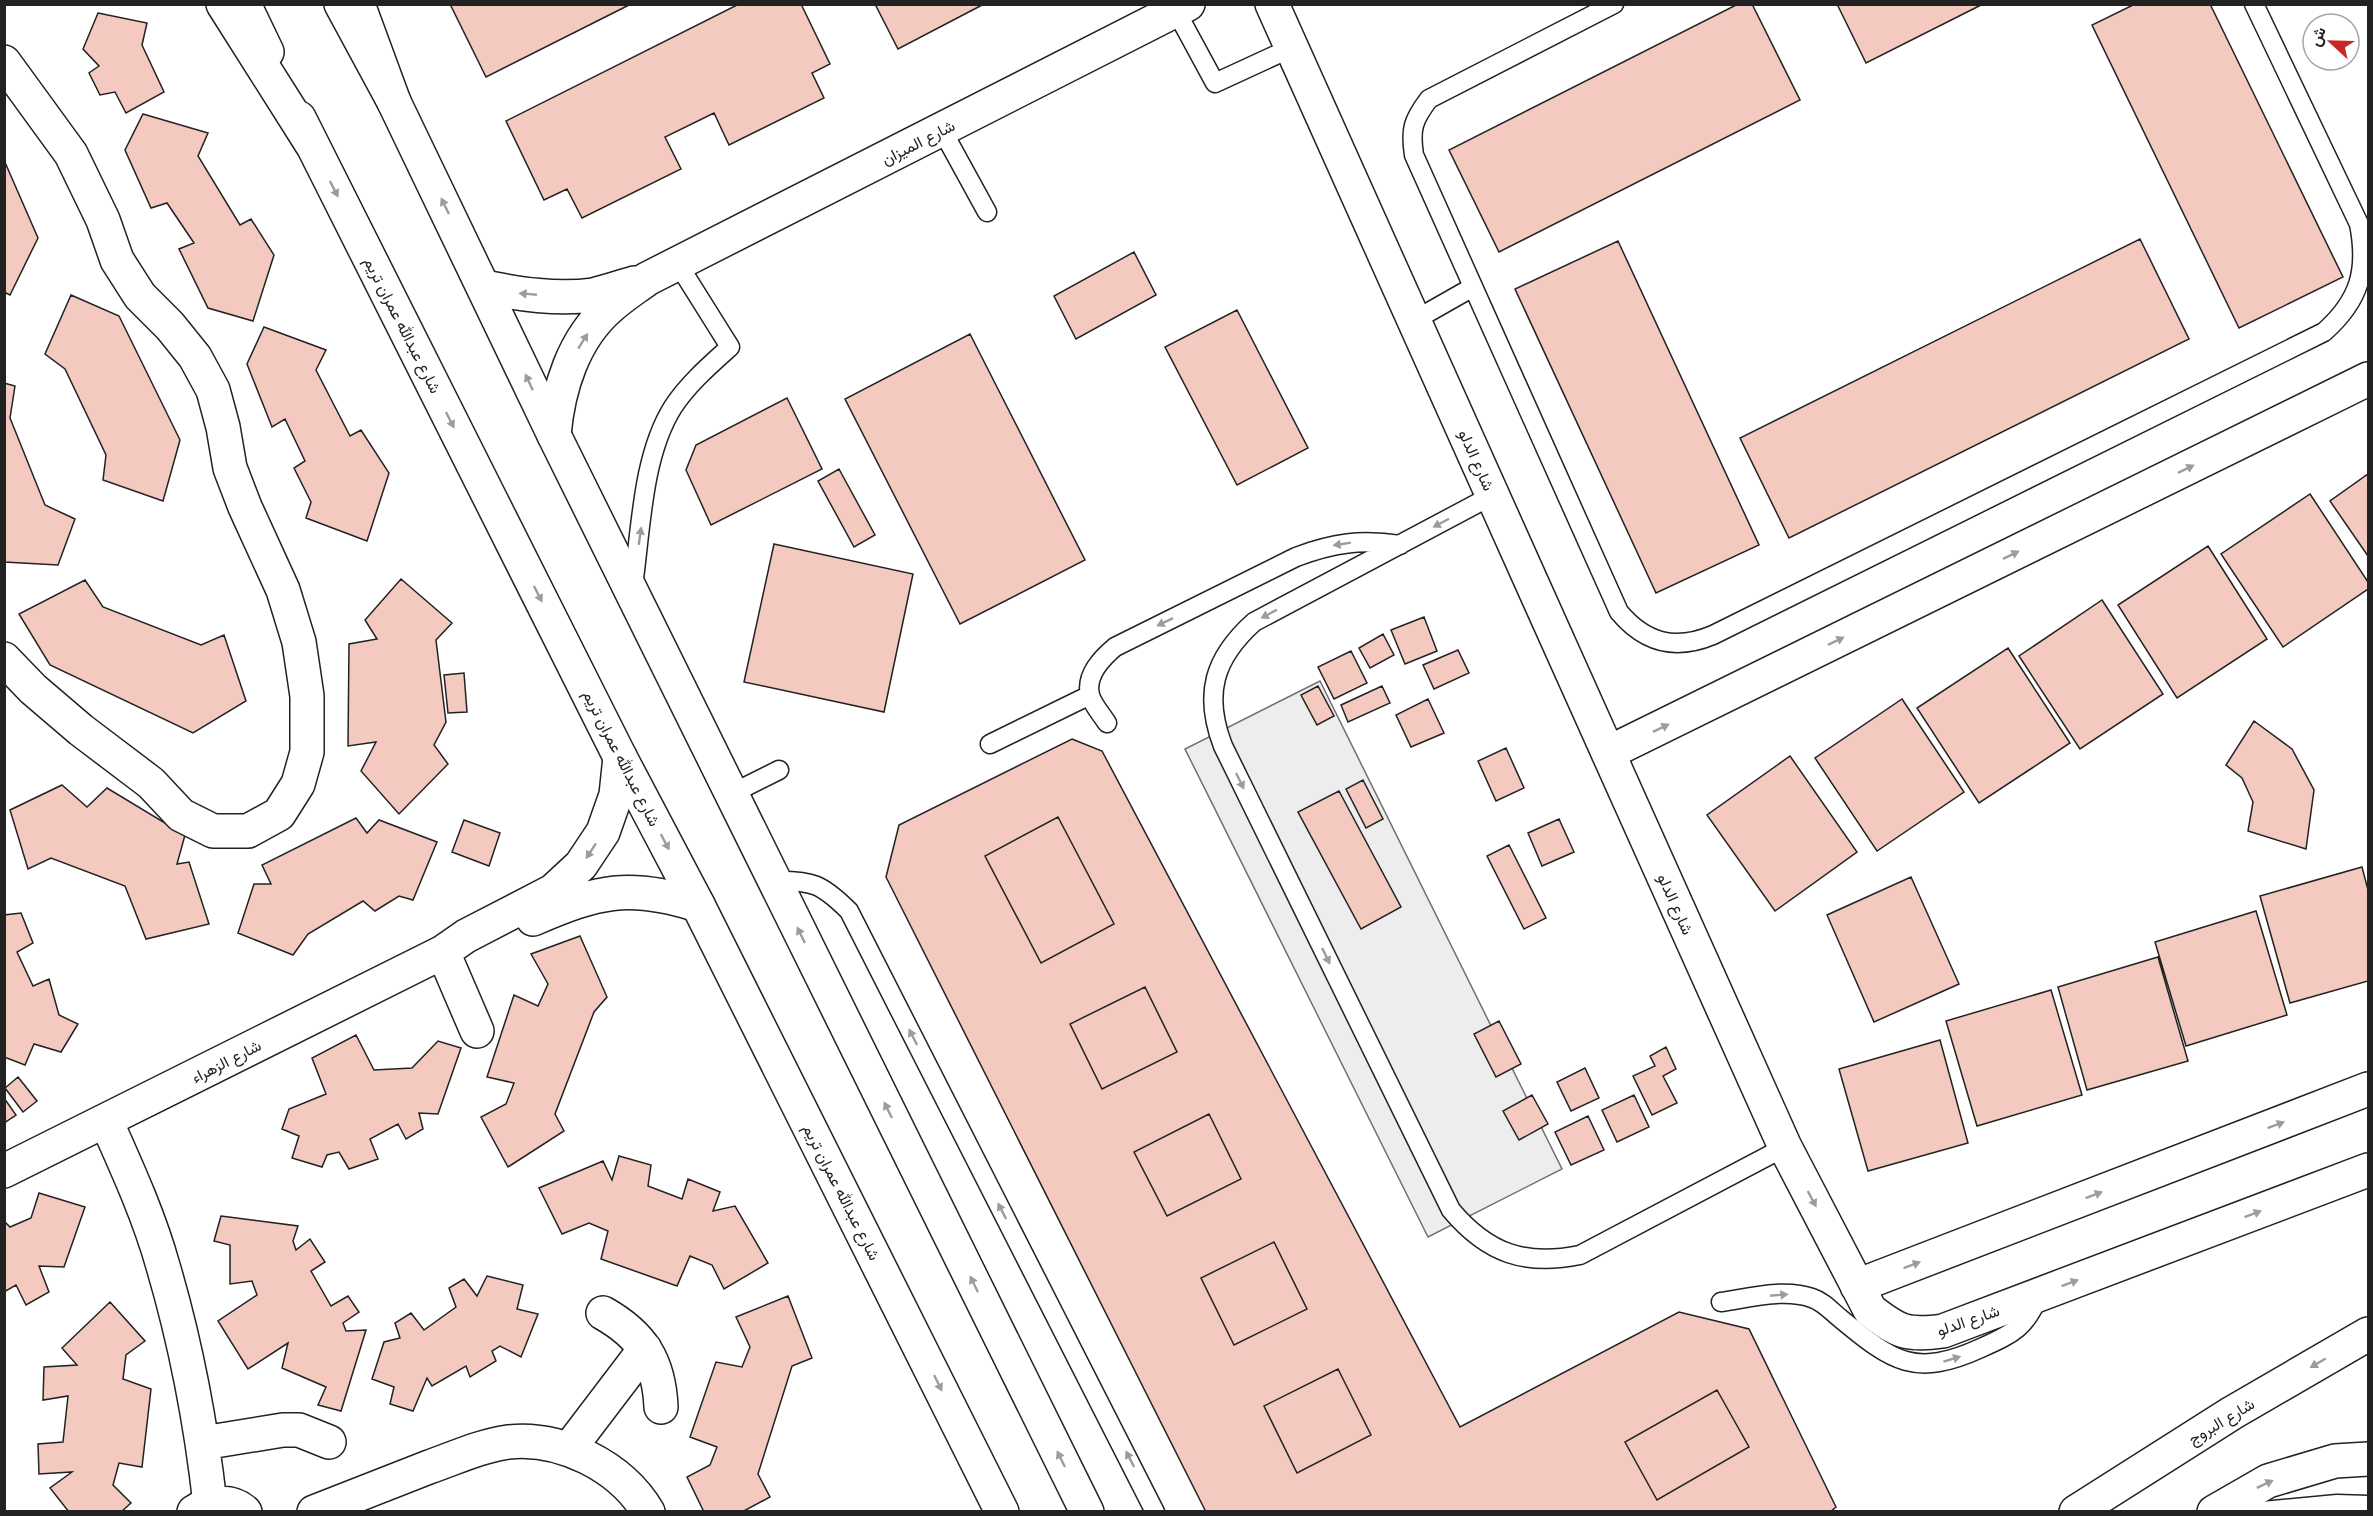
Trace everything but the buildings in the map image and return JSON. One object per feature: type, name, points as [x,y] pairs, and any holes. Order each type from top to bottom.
[{"type":"street","points":[[223,4],[311,143]]},
{"type":"street","name":"شارع عبدالله عمران تريم","points":[[244,4],[311,143],[1002,1512]]},
{"type":"street","points":[[342,4],[394,102],[632,594],[1087,1512]]},
{"type":"street","points":[[358,4],[394,102]]},
{"type":"street","name":"شارع الدلو","points":[[1272,4],[1785,1147],[1869,1310],[1890,1327],[1916,1335],[1943,1331],[2368,1170]]},
{"type":"street","name":"شارع الميزان","points":[[484,287],[520,294],[593,295],[647,279],[1182,8]]},
{"type":"street","points":[[4,62],[71,154],[94,199],[117,260],[140,296],[170,326],[195,357],[213,390],[223,427],[230,468],[283,590],[299,642],[307,696],[307,752],[298,784],[279,814],[248,831],[213,831],[181,815],[151,783],[81,730],[33,689],[4,659]]},
{"type":"street","name":"شارع الميزان","points":[[554,435],[556,407],[575,353],[590,329],[608,308],[647,279]]},
{"type":"street","points":[[1608,753],[2368,379]]},
{"type":"street","name":"شارع الزهراء","points":[[4,1171],[445,951],[466,936],[553,891],[581,865],[603,832],[616,795],[620,756]]},
{"type":"street","name":"شارع الزهراء","points":[[445,951],[482,942],[563,906],[596,895],[631,892],[665,895],[698,906]]},
{"type":"street","points":[[445,951],[477,1031]]},
{"type":"street","points":[[1857,1286],[2368,1089]]},
{"type":"street","points":[[106,1121],[131,1177],[163,1263],[187,1353],[203,1443],[202,1508],[226,1503],[245,1512]]},
{"type":"street","points":[[603,1313],[620,1322],[645,1348],[660,1386],[661,1407]]},
{"type":"street","name":"شارع البروج","points":[[2076,1512],[2232,1413],[2368,1334]]},
{"type":"street","points":[[569,1449],[645,1348]]},
{"type":"street","points":[[203,1443],[283,1430],[300,1430],[329,1442]]},
{"type":"street","points":[[314,1512],[480,1448],[519,1442],[569,1449],[596,1462],[621,1480],[642,1501],[648,1512]]},
{"type":"street","points":[[2214,1512],[2268,1481],[2335,1461],[2368,1460]]},
{"type":"lane","points":[[1614,4],[1429,99],[1417,116],[1411,135],[1413,155],[1619,612],[1630,626],[1661,642],[1696,642],[2324,332],[2339,319],[2360,283],[2363,243],[2359,224],[2254,4]]},
{"type":"lane","points":[[1182,8],[1215,84],[1291,48]]},
{"type":"lane","points":[[942,130],[987,212]]},
{"type":"lane","points":[[632,594],[647,482],[656,443],[673,407],[699,376],[730,347],[678,264]]},
{"type":"lane","points":[[1414,320],[1473,287]]},
{"type":"lane","points":[[1493,495],[1254,622],[1237,638],[1224,657],[1215,678],[1213,701],[1215,724],[1223,746],[1451,1210],[1467,1229],[1486,1244],[1508,1254],[1533,1259],[1557,1260],[1580,1255],[1785,1147]]},
{"type":"lane","points":[[1107,723],[1090,695],[1091,676],[1100,659],[1115,647],[1296,557],[1321,548],[1348,542],[1374,541],[1400,545]]},
{"type":"lane","points":[[990,744],[1090,695]]},
{"type":"lane","points":[[731,794],[779,770]]},
{"type":"lane","points":[[774,881],[802,880],[820,887],[829,891],[849,911],[1155,1512]]},
{"type":"lane","points":[[1721,1302],[1785,1294],[1813,1298],[1828,1306],[1887,1355],[1910,1363],[1928,1364],[1964,1356],[2013,1334],[2028,1316],[2039,1294]]},
{"type":"lane","points":[[2252,1512],[2337,1504],[2368,1505]]},
{"type":"shaded area","points":[[1320,681],[1562,1169],[1428,1237],[1185,749]]}]
